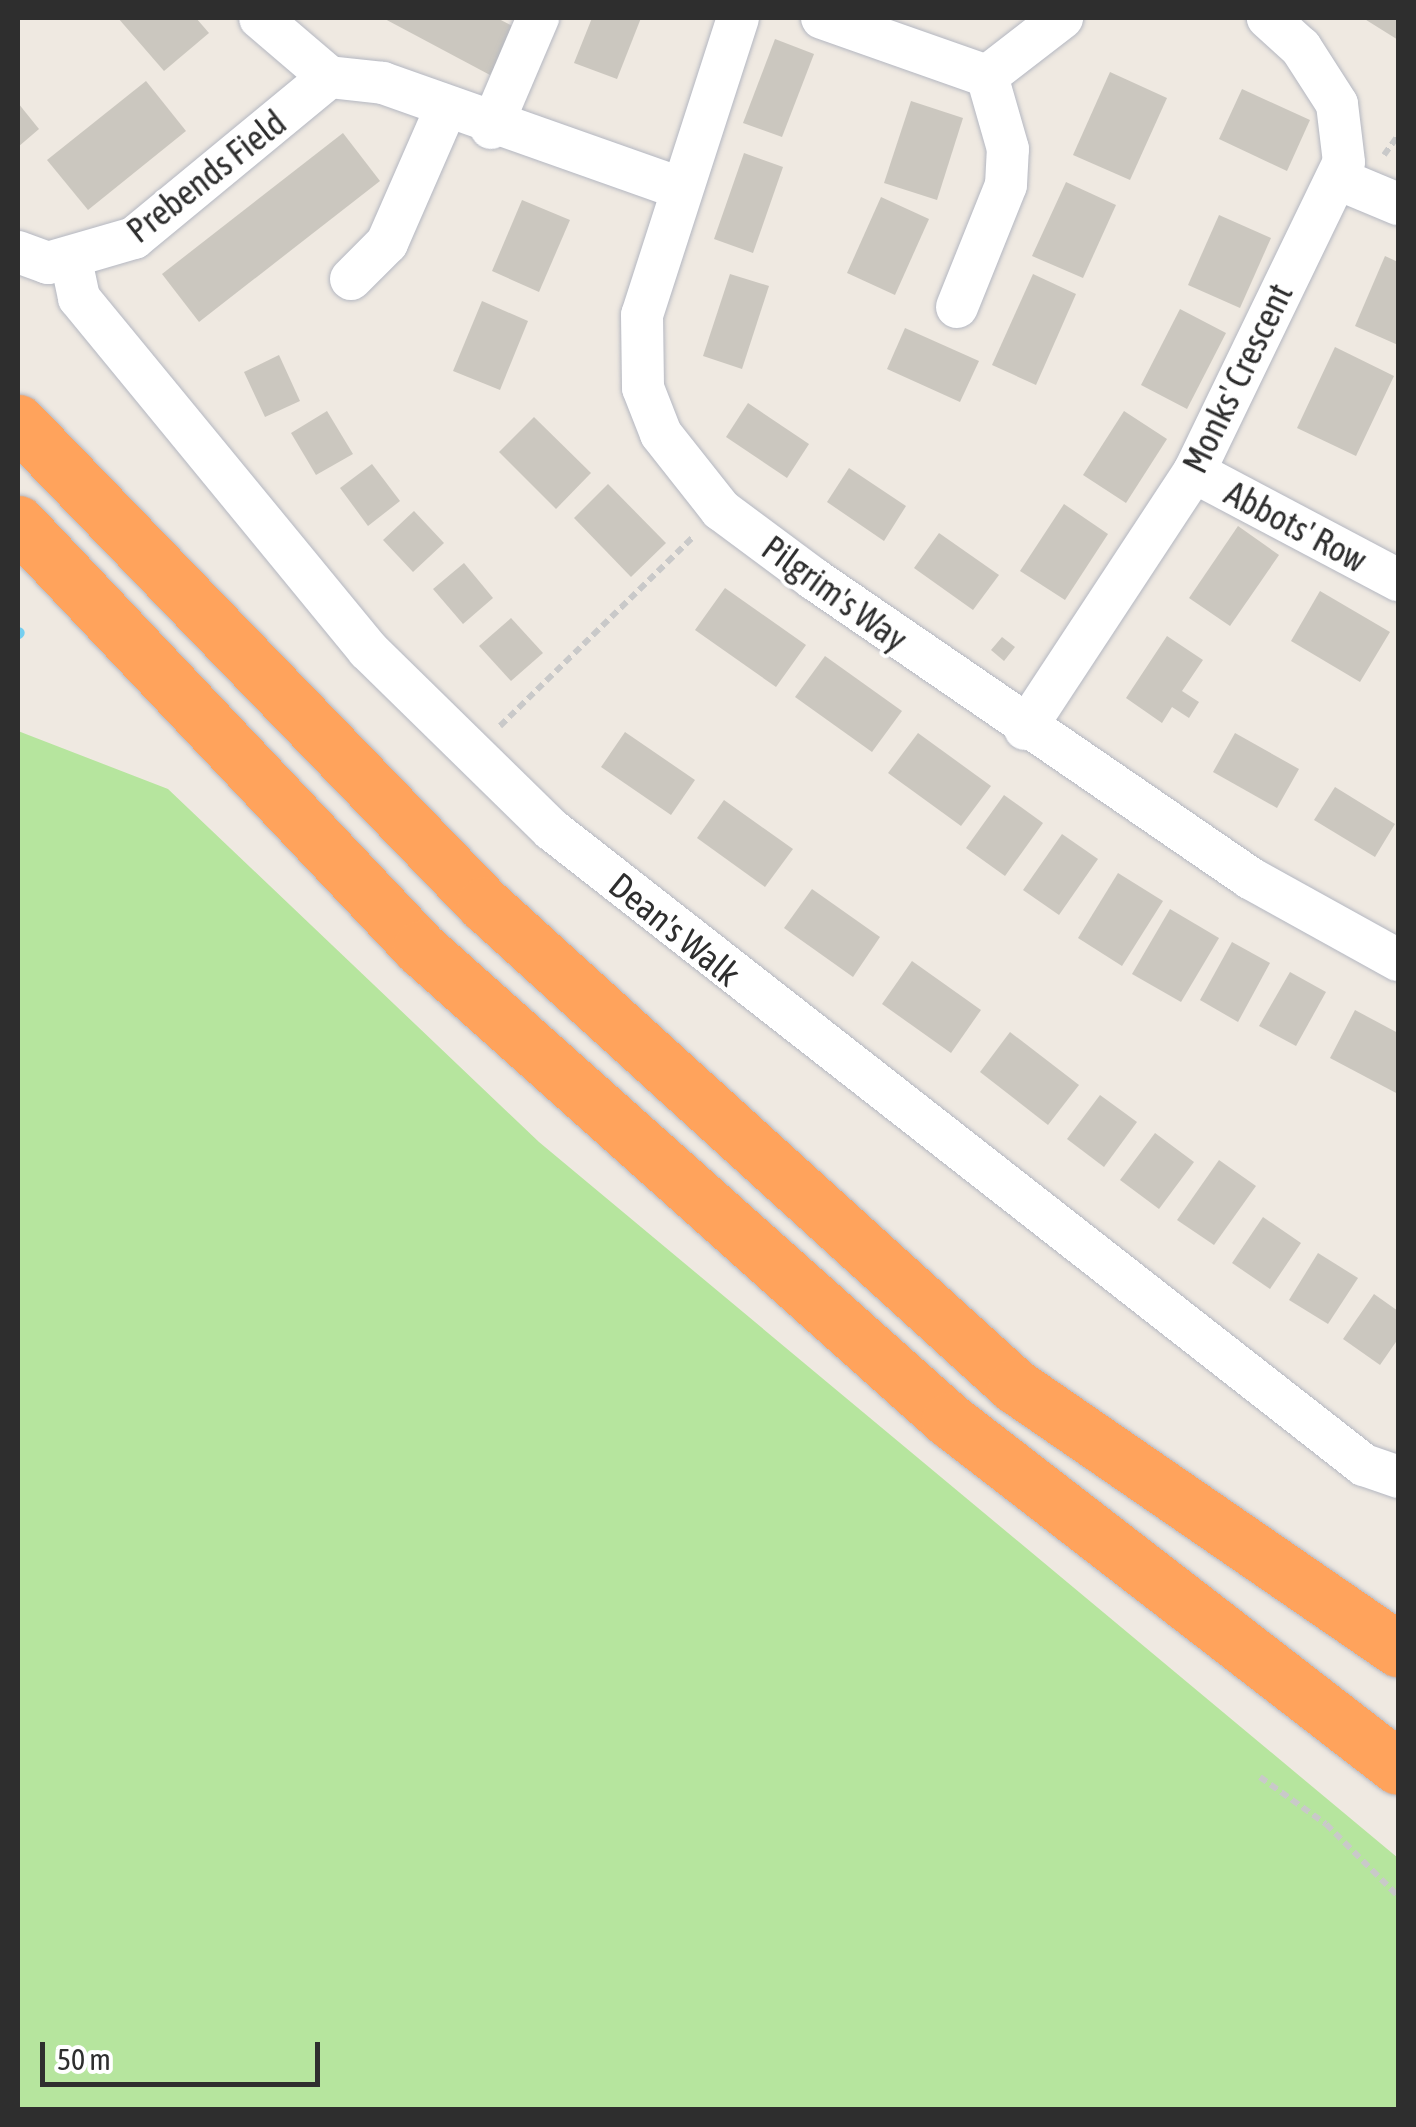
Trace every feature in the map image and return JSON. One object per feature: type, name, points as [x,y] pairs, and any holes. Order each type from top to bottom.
[{"type":"highway","points":[[18,422],[484,904],[1015,1386],[1398,1649]]},
{"type":"highway","points":[[18,523],[420,948],[949,1420],[1398,1767]]},
{"type":"street","points":[[260,18],[329,77],[356,75],[491,128],[680,188]]},
{"type":"street","points":[[491,128],[538,18]]},
{"type":"street","name":"Pilgrim's Way","points":[[738,18],[642,315],[643,388],[661,434],[721,510],[1025,729],[1250,878],[1398,960]]},
{"type":"street","points":[[822,18],[987,76]]},
{"type":"street","points":[[987,76],[1062,18]]},
{"type":"street","name":"Monks' Crescent","points":[[1025,729],[1194,472],[1338,179],[1336,104],[1302,48],[1268,18]]},
{"type":"street","points":[[957,308],[1006,184],[1008,149],[987,76]]},
{"type":"street","name":"Prebends Field","points":[[18,252],[72,260],[134,238],[329,77]]},
{"type":"street","points":[[351,280],[387,243],[445,110]]},
{"type":"street","points":[[1338,179],[1398,204]]},
{"type":"street","name":"Dean's Walk","points":[[72,260],[78,298],[368,650],[552,830],[811,1040],[1364,1465],[1398,1477]]},
{"type":"street","name":"Abbots' Row","points":[[1194,472],[1398,580]]},
{"type":"path","points":[[474,751],[721,510]]},
{"type":"path","points":[[1260,1777],[1326,1824],[1398,1896]]},
{"type":"green space","points":[[18,731],[168,789],[539,1142],[1398,1858],[1398,2109],[18,2109]]},
{"type":"building","points":[[118,18],[196,18],[209,33],[164,71]]},
{"type":"building","points":[[383,18],[497,18],[516,28],[490,75]]},
{"type":"building","points":[[592,18],[641,18],[617,79],[574,63]]},
{"type":"building","points":[[1363,18],[1398,18],[1398,40],[1395,38]]},
{"type":"building","points":[[775,39],[814,54],[782,137],[743,123]]},
{"type":"building","points":[[1110,72],[1167,98],[1130,180],[1073,155]]},
{"type":"building","points":[[146,81],[186,131],[88,210],[47,160]]},
{"type":"building","points":[[1242,89],[1310,120],[1287,171],[1219,139]]},
{"type":"building","points":[[911,101],[963,118],[937,200],[884,183]]},
{"type":"building","points":[[18,103],[39,129],[18,147]]},
{"type":"building","points":[[343,133],[380,181],[199,322],[162,274]]},
{"type":"building","points":[[744,153],[783,167],[753,253],[714,239]]},
{"type":"building","points":[[1066,182],[1116,205],[1083,278],[1032,256]]},
{"type":"building","points":[[881,197],[929,219],[895,295],[847,273]]},
{"type":"building","points":[[522,200],[570,220],[539,292],[492,271]]},
{"type":"building","points":[[1219,215],[1271,238],[1240,308],[1188,285]]},
{"type":"building","points":[[1385,256],[1398,262],[1398,345],[1355,326]]},
{"type":"building","points":[[730,274],[769,286],[742,369],[703,356]]},
{"type":"building","points":[[1033,274],[1076,294],[1036,385],[992,365]]},
{"type":"building","points":[[482,301],[528,321],[500,390],[453,371]]},
{"type":"building","points":[[1180,309],[1226,333],[1187,409],[1141,385]]},
{"type":"building","points":[[905,328],[979,361],[960,402],[887,369]]},
{"type":"building","points":[[1335,347],[1394,376],[1356,456],[1297,428]]},
{"type":"building","points":[[279,355],[300,401],[265,417],[244,372]]},
{"type":"building","points":[[748,403],[809,444],[787,478],[726,437]]},
{"type":"building","points":[[327,411],[353,454],[316,475],[291,433]]},
{"type":"building","points":[[1124,411],[1167,439],[1126,503],[1083,475]]},
{"type":"building","points":[[534,417],[591,473],[556,509],[499,452]]},
{"type":"building","points":[[372,464],[400,501],[368,526],[340,488]]},
{"type":"building","points":[[849,468],[906,506],[884,541],[827,502]]},
{"type":"building","points":[[608,484],[666,543],[631,577],[574,518]]},
{"type":"building","points":[[1064,504],[1108,534],[1065,600],[1020,571]]},
{"type":"building","points":[[414,511],[444,543],[413,572],[383,540]]},
{"type":"building","points":[[1238,526],[1279,555],[1230,626],[1189,598]]},
{"type":"building","points":[[939,533],[999,575],[973,610],[914,568]]},
{"type":"building","points":[[464,563],[493,598],[463,624],[433,589]]},
{"type":"building","points":[[725,588],[806,645],[776,687],[695,630]]},
{"type":"building","points":[[1320,591],[1390,632],[1360,682],[1291,641]]},
{"type":"building","points":[[511,618],[543,653],[511,681],[479,646]]},
{"type":"building","points":[[1167,636],[1203,660],[1182,691],[1199,702],[1189,718],[1172,707],[1162,723],[1126,698]]},
{"type":"building","points":[[1002,637],[1015,647],[1004,661],[991,650]]},
{"type":"building","points":[[825,656],[902,711],[872,752],[795,697]]},
{"type":"building","points":[[625,732],[695,780],[671,815],[601,767]]},
{"type":"building","points":[[918,733],[991,786],[961,826],[888,773]]},
{"type":"building","points":[[1235,733],[1299,769],[1277,808],[1213,772]]},
{"type":"building","points":[[1335,787],[1395,824],[1375,857],[1314,820]]},
{"type":"building","points":[[1004,795],[1043,823],[1005,876],[966,848]]},
{"type":"building","points":[[724,800],[793,849],[765,887],[697,838]]},
{"type":"building","points":[[1062,834],[1098,859],[1059,915],[1023,890]]},
{"type":"building","points":[[1118,873],[1163,901],[1122,966],[1078,938]]},
{"type":"building","points":[[812,889],[880,937],[853,977],[784,928]]},
{"type":"building","points":[[1170,909],[1219,938],[1181,1002],[1132,974]]},
{"type":"building","points":[[1232,942],[1270,963],[1238,1022],[1200,1000]]},
{"type":"building","points":[[912,961],[981,1010],[951,1053],[882,1004]]},
{"type":"building","points":[[1290,972],[1326,992],[1296,1046],[1259,1026]]},
{"type":"building","points":[[1355,1010],[1398,1033],[1398,1094],[1330,1058]]},
{"type":"building","points":[[1010,1032],[1079,1085],[1048,1125],[980,1072]]},
{"type":"building","points":[[1100,1095],[1137,1122],[1104,1167],[1067,1139]]},
{"type":"building","points":[[1155,1133],[1194,1162],[1159,1209],[1120,1180]]},
{"type":"building","points":[[1219,1160],[1256,1186],[1214,1245],[1177,1220]]},
{"type":"building","points":[[1263,1217],[1301,1243],[1270,1289],[1232,1263]]},
{"type":"building","points":[[1318,1253],[1358,1278],[1328,1324],[1289,1300]]},
{"type":"building","points":[[1374,1294],[1398,1311],[1398,1339],[1380,1365],[1343,1339]]}]
